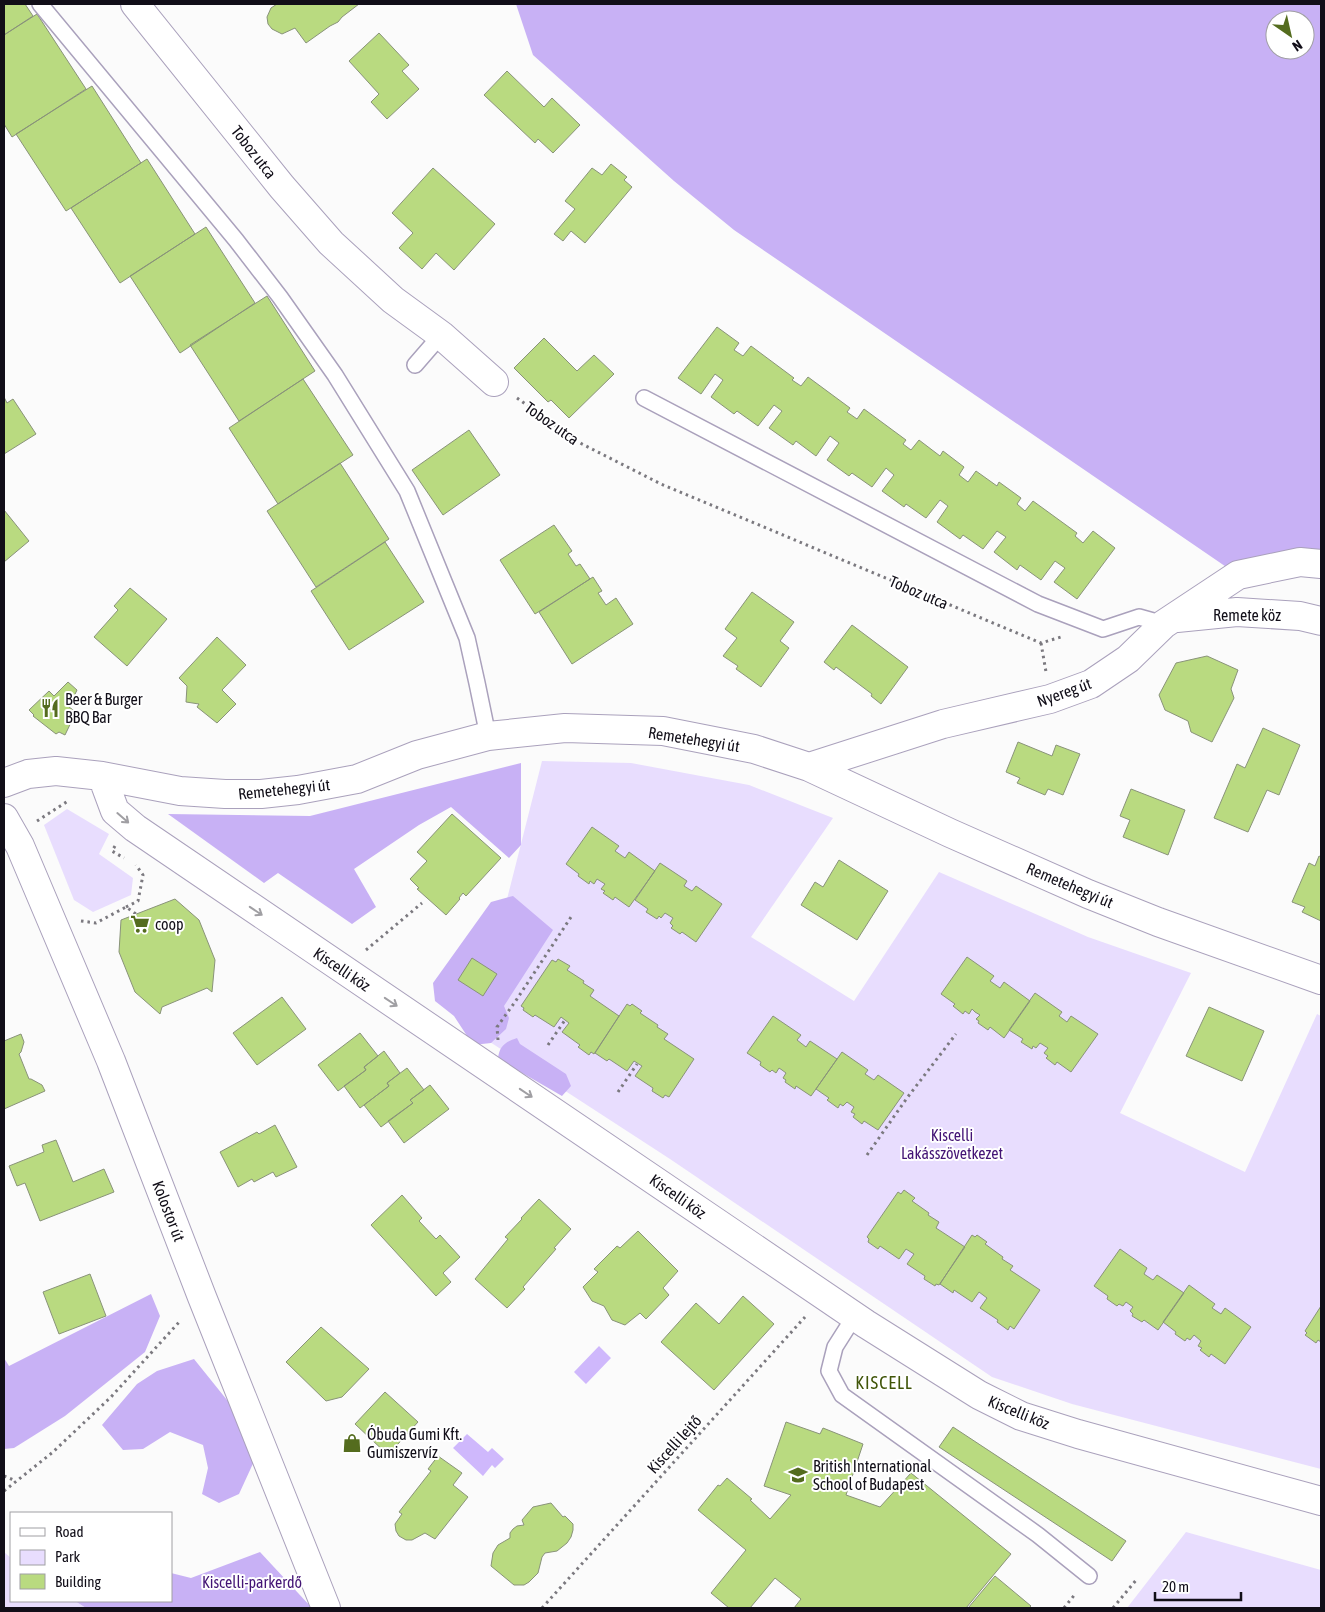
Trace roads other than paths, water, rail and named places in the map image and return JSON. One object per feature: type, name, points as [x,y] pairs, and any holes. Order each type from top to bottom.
[{"type":"street","name":"Toboz utca","points":[[135,4],[282,187],[331,243],[393,300],[441,335],[494,382]]},
{"type":"street","name":"Nyereg út","points":[[809,766],[943,724],[1050,700],[1091,684],[1128,659],[1168,621],[1238,575],[1300,562],[1321,564]]},
{"type":"street","name":"Remete köz","points":[[1168,621],[1237,612],[1300,616],[1321,621]]},
{"type":"street","name":"Remetehegyi út","points":[[4,783],[28,774],[56,771],[102,776],[180,791],[261,794],[357,779],[417,755],[488,736],[565,728],[663,731],[754,749],[809,766],[957,836],[1088,894],[1158,922],[1321,980]]},
{"type":"street","name":"Kiscelli köz","points":[[102,776],[115,811],[135,828],[854,1317],[979,1396],[1021,1416],[1078,1434],[1321,1502]]},
{"type":"street","name":"Kolostor út","points":[[4,818],[20,846],[111,1061],[202,1297],[326,1608]]},
{"type":"lane","points":[[40,4],[236,240],[336,375],[402,483],[410,500],[466,638],[478,682],[488,736]]},
{"type":"lane","points":[[415,365],[441,335]]},
{"type":"lane","points":[[644,398],[1038,604],[1103,629],[1138,617],[1168,621]]},
{"type":"lane","points":[[854,1317],[834,1347],[829,1371],[842,1395],[1038,1535],[1089,1576]]},
{"type":"place","name":"Beer & Burger BBQ Bar","points":[[50,708]]},
{"type":"place","name":"coop","points":[[140,924]]},
{"type":"place","name":"Óbuda Gumi Kft. Gumiszervíz","points":[[352,1443]]},
{"type":"place","name":"British International School of Budapest","points":[[798,1475]]},
{"type":"district","name":"KISCELL","points":[[884,1382]]},
{"type":"park label","name":"Kiscelli Lakásszövetkezet","points":[[952,1144]]},
{"type":"park label","name":"Kiscelli-parkerdő","points":[[252,1582]]}]
